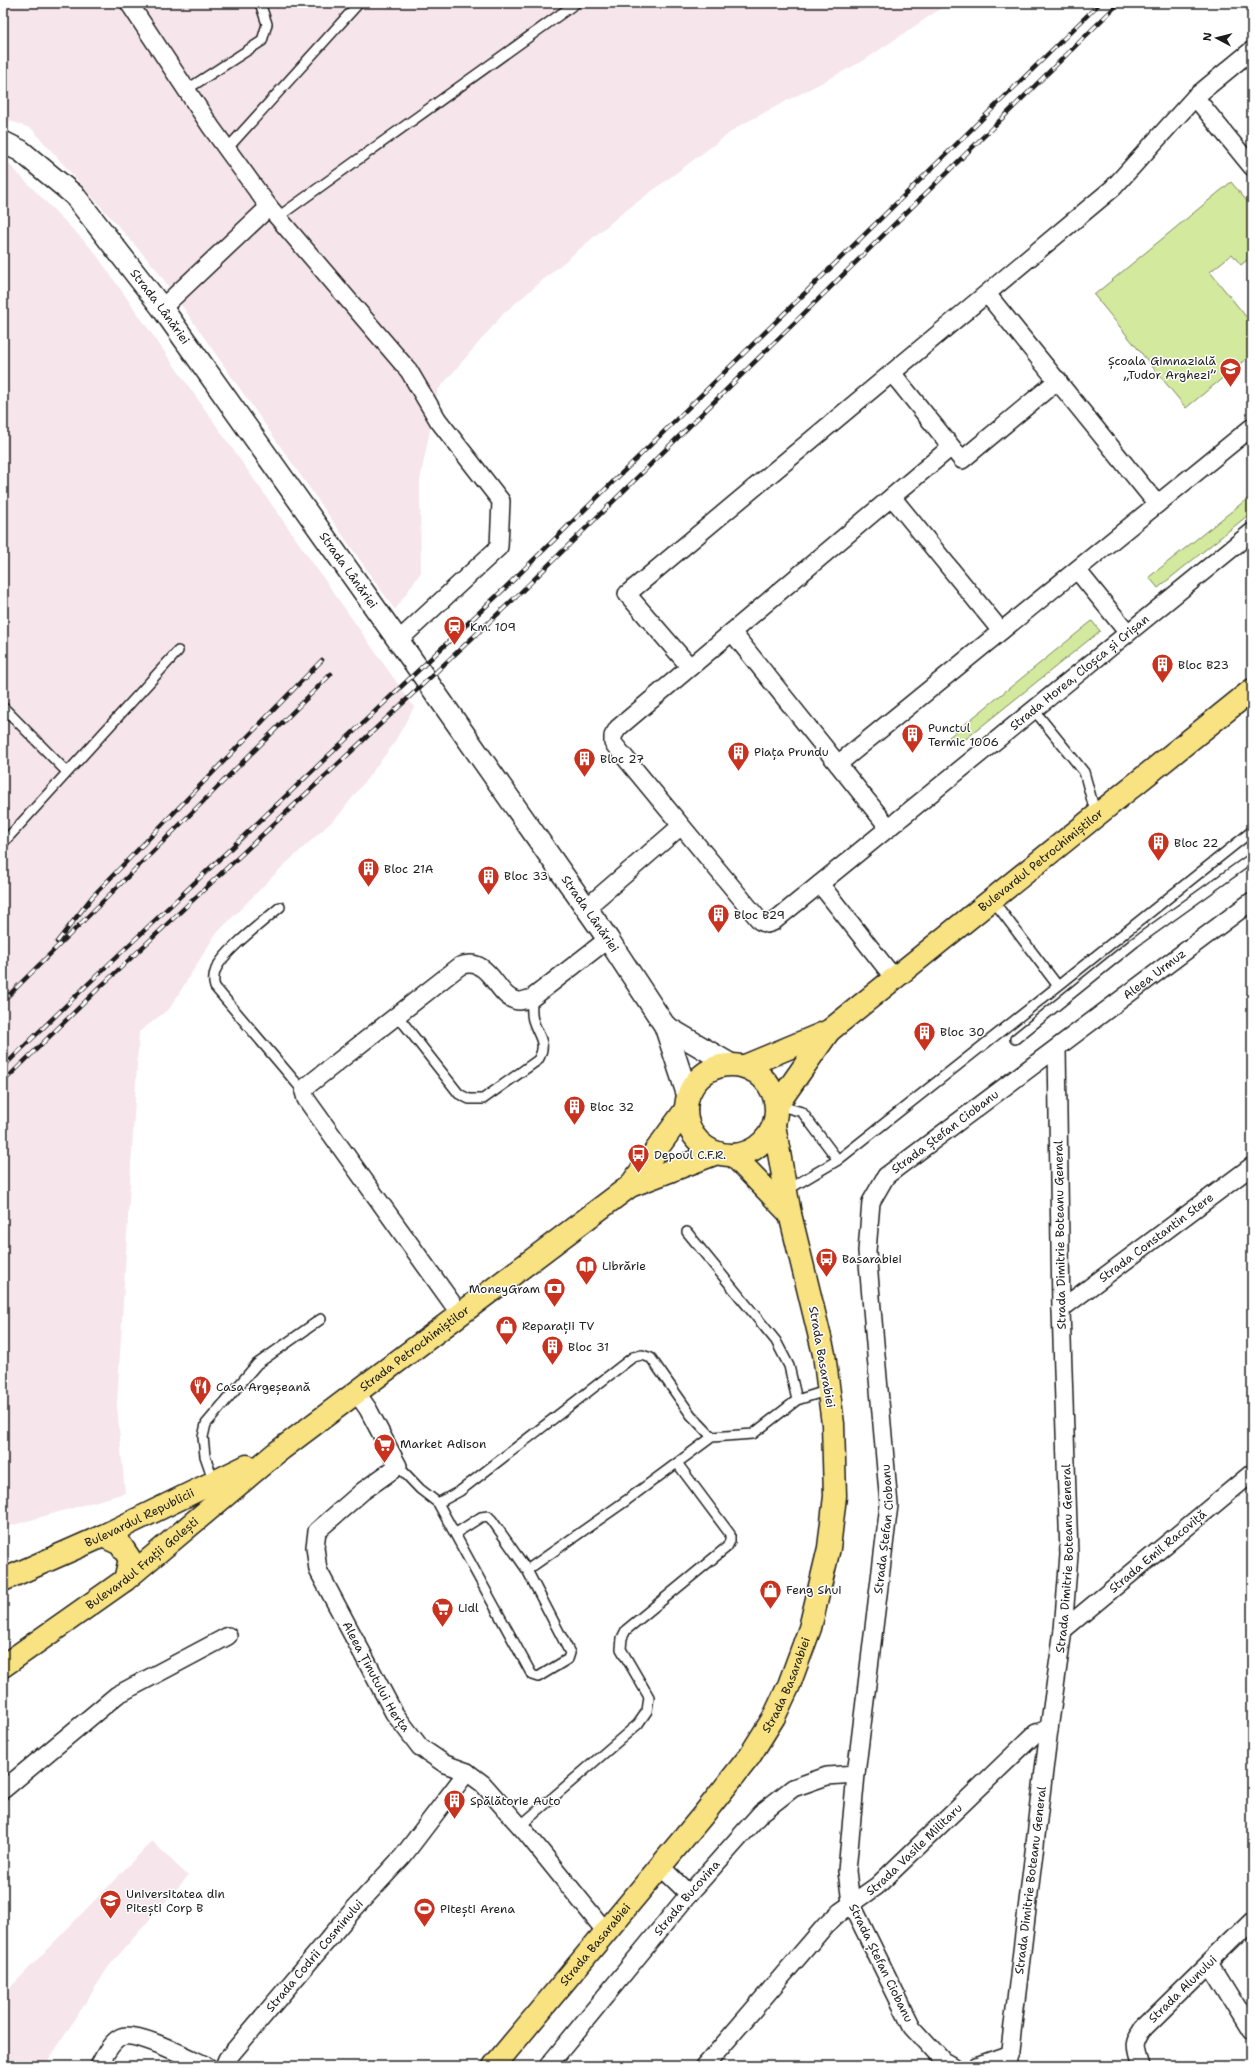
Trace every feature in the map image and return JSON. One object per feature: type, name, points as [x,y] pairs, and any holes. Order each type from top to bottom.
[{"type":"main road","name":"Bulevardul Petrochimiștilor","points":[[776,1115],[829,1031],[1252,690]]},
{"type":"main road","name":"Bulevardul Petrochimiștilor","points":[[738,1065],[829,1031]]},
{"type":"main road","points":[[738,1065],[757,1072],[767,1081],[774,1092],[776,1115],[768,1137],[758,1147],[746,1153],[725,1154],[704,1147],[694,1136],[688,1124],[687,1103],[694,1083],[704,1073],[716,1066],[738,1065]]},
{"type":"main road","name":"Strada Petrochimiștilor","points":[[630,1186],[687,1103]]},
{"type":"main road","name":"Strada Basarabiei","points":[[494,2066],[749,1758],[774,1717],[789,1685],[810,1628],[828,1548],[834,1496],[833,1424],[824,1354],[790,1214],[776,1115]]},
{"type":"main road","points":[[725,1154],[790,1214]]},
{"type":"main road","name":"Strada Petrochimiștilor","points":[[276,1452],[630,1186],[725,1154]]},
{"type":"main road","name":"Bulevardul Republicii","points":[[3,1580],[103,1536],[276,1452]]},
{"type":"main road","name":"Bulevardul Frații Golești","points":[[3,1666],[125,1580],[276,1452]]},
{"type":"main road","points":[[103,1536],[120,1544],[130,1559],[125,1580]]},
{"type":"street","points":[[129,3],[186,90],[227,149],[274,212],[409,372],[438,420],[501,501],[499,547],[398,641]]},
{"type":"street","points":[[690,667],[627,594],[1113,188],[1195,97],[1252,50]]},
{"type":"street","points":[[1195,97],[1252,167]]},
{"type":"street","name":"Strada Lânăriei","points":[[3,142],[21,151],[74,194],[162,308],[608,939],[665,1026]]},
{"type":"street","points":[[162,308],[274,212]]},
{"type":"street","points":[[987,294],[1157,504]]},
{"type":"street","points":[[892,373],[962,460],[1058,380]]},
{"type":"street","points":[[838,764],[1252,427]]},
{"type":"street","name":"Strada Horea, Cloșca și Crișan","points":[[951,447],[618,728],[612,736],[613,743],[681,826],[760,921],[767,924],[774,922],[1252,532]]},
{"type":"street","points":[[892,497],[1001,631]]},
{"type":"street","points":[[1077,570],[1128,633]]},
{"type":"street","points":[[732,632],[889,828]]},
{"type":"street","points":[[586,908],[681,826]]},
{"type":"street","points":[[820,884],[894,978]]},
{"type":"street","name":"Aleea Urmuz","points":[[1057,1048],[1252,901]]},
{"type":"street","points":[[460,1314],[306,1099],[304,1092],[307,1086],[460,966],[469,963],[480,966],[511,998],[520,1001],[532,998],[608,939]]},
{"type":"street","points":[[665,1026],[738,1065]]},
{"type":"street","points":[[665,1026],[687,1103]]},
{"type":"street","name":"Strada Dimitrie Boteanu General","points":[[1009,2060],[1049,1729],[1063,1630],[1070,1555],[1061,1308],[1057,1048]]},
{"type":"street","name":"Strada Ștefan Ciobanu","points":[[952,2066],[943,2061],[912,2027],[851,1903],[846,1871],[856,1774],[889,1505],[867,1251],[872,1202],[886,1176],[930,1141],[1057,1048]]},
{"type":"street","name":"Strada Constantin Stere","points":[[1061,1308],[1252,1166]]},
{"type":"street","points":[[356,1392],[368,1409],[398,1466]]},
{"type":"street","name":"Aleea Ținutului Herța","points":[[398,1466],[363,1491],[317,1531],[315,1547],[318,1570],[394,1713],[420,1747],[445,1764],[467,1772],[484,1784],[606,1932]]},
{"type":"street","name":"Strada Emil Racoviță","points":[[1063,1630],[1252,1473]]},
{"type":"street","points":[[3,1790],[117,1695],[228,1636]]},
{"type":"street","name":"Strada Vasile Militaru","points":[[705,2066],[825,1926],[851,1903],[876,1886],[1036,1733],[1049,1729]]},
{"type":"street","name":"Strada Codrii Cosminului","points":[[224,2066],[227,2059],[293,1979],[409,1849],[467,1772]]},
{"type":"street","name":"Strada Bucovina","points":[[548,2066],[689,1894],[761,1813],[793,1788],[827,1776],[856,1774]]},
{"type":"street","points":[[660,1866],[689,1894]]},
{"type":"street","name":"Strada Alunului","points":[[1140,2066],[1135,2053],[1135,2041],[1144,2027],[1252,1921]]},
{"type":"street","points":[[1210,1963],[1252,2031]]},
{"type":"street","points":[[99,2066],[110,2047],[121,2037],[130,2036],[154,2042],[207,2066]]},
{"type":"street","points":[[976,2066],[1009,2060]]},
{"type":"lane","points":[[186,90],[262,40],[267,24],[260,3]]},
{"type":"lane","points":[[227,149],[359,3]]},
{"type":"lane","points":[[274,212],[576,3]]},
{"type":"lane","points":[[3,843],[178,651]]},
{"type":"lane","points":[[3,707],[67,772]]},
{"type":"lane","points":[[1034,710],[1084,772],[1096,815]]},
{"type":"lane","points":[[787,1190],[838,1160],[1252,831]]},
{"type":"lane","points":[[1015,1039],[1135,942],[1252,858]]},
{"type":"lane","points":[[992,899],[1058,986]]},
{"type":"lane","points":[[280,907],[227,955],[216,969],[213,978],[215,987],[304,1092]]},
{"type":"lane","points":[[1128,931],[1135,942]]},
{"type":"lane","points":[[398,1015],[459,1094],[469,1099],[483,1099],[538,1060],[543,1050],[541,1036],[533,1020],[532,998]]},
{"type":"lane","points":[[776,1115],[802,1112],[838,1160]]},
{"type":"lane","points":[[687,1232],[776,1341],[789,1366],[797,1400]]},
{"type":"lane","points":[[214,1482],[205,1456],[203,1438],[206,1424],[257,1364],[321,1319]]},
{"type":"lane","points":[[438,1503],[460,1491],[633,1357],[642,1355],[651,1358],[691,1415],[712,1437]]},
{"type":"lane","points":[[527,1570],[712,1437],[753,1434],[797,1400],[829,1390]]},
{"type":"lane","points":[[520,1826],[638,1724],[643,1718],[647,1711],[649,1698],[621,1649],[622,1638],[626,1630],[727,1547],[730,1541],[730,1534],[677,1463]]},
{"type":"lane","points":[[398,1466],[420,1489],[438,1503],[532,1675],[538,1677],[568,1659],[570,1653],[527,1570],[492,1520],[488,1516],[481,1517],[456,1534]]},
{"type":"shaded area","points":[[3,3],[949,3],[863,61],[739,126],[620,215],[505,312],[438,390],[420,480],[421,572],[395,610],[156,269],[32,129],[3,118]]},
{"type":"shaded area","points":[[3,160],[6,161],[93,250],[414,707],[393,745],[339,815],[280,869],[215,935],[170,1008],[139,1032],[117,1405],[125,1493],[3,1528]]},
{"type":"shaded area","name":"Universitatea din Pitești Corp B","points":[[152,1841],[188,1876],[109,1966],[45,2066],[3,2066],[3,1995]]},
{"type":"green space","points":[[1231,182],[1252,207],[1252,256],[1241,265],[1232,254],[1210,272],[1252,324],[1252,354],[1186,408],[1094,295]]},
{"type":"green space","points":[[1252,495],[1252,512],[1158,588],[1149,577]]},
{"type":"green space","points":[[1092,621],[1100,631],[957,746],[949,737]]},
{"type":"railway","points":[[3,1067],[89,983],[504,589],[1100,3]]},
{"type":"railway","points":[[3,1082],[98,989],[516,597],[1119,3]]},
{"type":"railway","points":[[57,942],[93,896],[322,660]]},
{"type":"railway","points":[[3,1001],[331,674]]},
{"type":"place","name":"Școala Gimnazială „Tudor Arghezi”","points":[[1231,388]]},
{"type":"place","name":"Km. 109","points":[[454,646]]},
{"type":"place","name":"Bloc B23","points":[[1162,684]]},
{"type":"place","name":"Punctul Termic 1006","points":[[912,754]]},
{"type":"place","name":"Piața Prundu","points":[[738,772]]},
{"type":"place","name":"Bloc 27","points":[[585,778]]},
{"type":"place","name":"Bloc 22","points":[[1158,862]]},
{"type":"place","name":"Bloc 21A","points":[[368,888]]},
{"type":"place","name":"Bloc 33","points":[[488,896]]},
{"type":"place","name":"Bloc B29","points":[[718,934]]},
{"type":"place","name":"Bloc 30","points":[[925,1052]]},
{"type":"place","name":"Bloc 32","points":[[574,1126]]},
{"type":"place","name":"Depoul C.F.R.","points":[[638,1174]]},
{"type":"place","name":"Basarabiei","points":[[827,1278]]},
{"type":"place","name":"Librărie","points":[[586,1286]]},
{"type":"place","name":"MoneyGram","points":[[555,1308]]},
{"type":"place","name":"Reparații TV","points":[[507,1346]]},
{"type":"place","name":"Bloc 31","points":[[552,1366]]},
{"type":"place","name":"Casa Argeșeană","points":[[200,1406]]},
{"type":"place","name":"Market Adison","points":[[384,1464]]},
{"type":"place","name":"Feng Shui","points":[[770,1610]]},
{"type":"place","name":"Lidl","points":[[443,1628]]},
{"type":"place","name":"Spălătorie Auto","points":[[454,1820]]},
{"type":"place","name":"Universitatea din Pitești Corp B","points":[[111,1920]]},
{"type":"place","name":"Pitești Arena","points":[[425,1928]]}]
